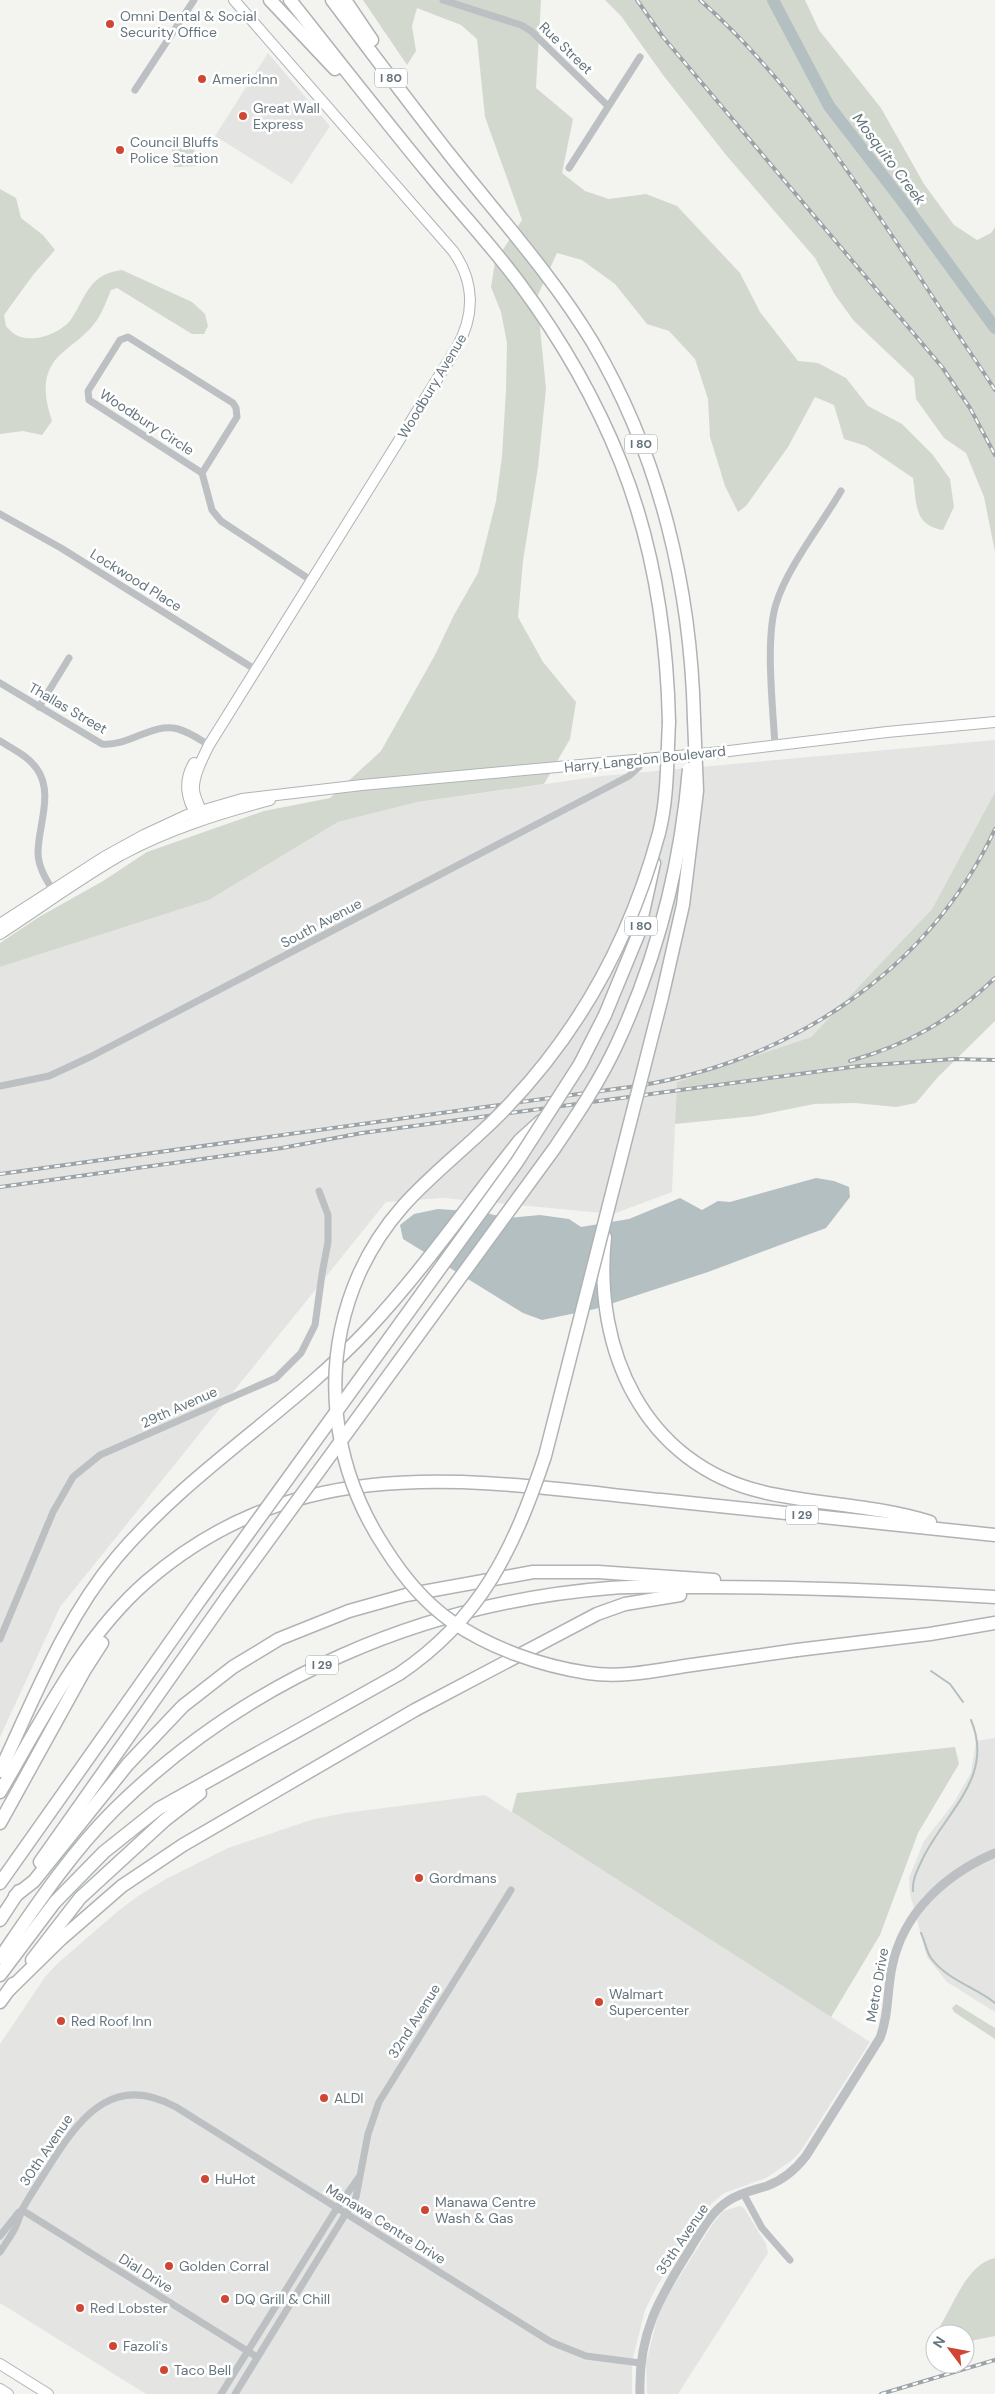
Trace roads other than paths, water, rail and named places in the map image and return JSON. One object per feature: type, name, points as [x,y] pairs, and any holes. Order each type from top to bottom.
[{"type":"highway","points":[[270,0],[389,125]]},
{"type":"highway","name":"I 80","points":[[290,0],[389,125],[520,283],[553,332],[602,420],[621,462],[650,559],[665,644],[669,722],[666,779],[649,895],[638,935],[605,1015],[580,1064],[547,1116]]},
{"type":"highway","name":"I 80","points":[[332,0],[450,156],[540,266],[569,306],[593,344],[625,406],[646,455],[673,544],[687,619],[694,719]]},
{"type":"highway","points":[[345,0],[450,156]]},
{"type":"highway","points":[[0,1975],[55,1902],[104,1852],[158,1809],[399,1674],[432,1649],[467,1613],[512,1545],[545,1456],[662,997],[683,905],[697,791],[694,719]]},
{"type":"highway","points":[[0,1920],[15,1896],[227,1597],[554,1149],[589,1097],[617,1045],[656,943],[671,887],[688,785],[694,719]]},
{"type":"highway","points":[[659,831],[635,904],[616,948],[597,987],[558,1049],[529,1085],[490,1124],[414,1193],[393,1217],[369,1256],[351,1295],[339,1341],[334,1390],[338,1429],[348,1474],[357,1501],[374,1533],[407,1580],[450,1620],[500,1648],[563,1669],[592,1674],[632,1674],[797,1650],[930,1634],[995,1623]]},
{"type":"highway","points":[[0,1771],[66,1631],[100,1579],[138,1534],[184,1488],[262,1426],[325,1372],[370,1327],[411,1279],[520,1140],[547,1116]]},
{"type":"highway","points":[[0,1883],[200,1600],[455,1249],[547,1116]]},
{"type":"highway","points":[[608,1210],[602,1266],[606,1322],[612,1345],[626,1383],[654,1425],[692,1460],[712,1472],[762,1492],[919,1519],[961,1532]]},
{"type":"highway","name":"I 29","points":[[0,1792],[59,1692],[101,1632],[144,1584],[180,1556],[228,1527],[262,1511],[315,1493],[365,1484],[413,1481],[514,1485],[995,1536]]},
{"type":"highway","points":[[0,1823],[84,1671],[103,1642],[180,1556]]},
{"type":"highway","points":[[15,1896],[34,1882],[128,1764],[182,1706],[233,1667],[279,1639],[350,1611],[406,1595],[533,1572],[598,1572],[753,1582],[799,1589]]},
{"type":"highway","points":[[9,1990],[61,1939],[122,1886],[183,1845],[432,1701],[597,1614],[625,1604],[668,1595],[714,1593],[752,1587]]},
{"type":"highway","name":"I 29","points":[[0,1958],[48,1888],[112,1812],[169,1760],[236,1712],[303,1673],[370,1643],[432,1620],[491,1605],[553,1594],[613,1588],[752,1587],[995,1597]]},
{"type":"highway","points":[[0,2002],[80,1898],[165,1820],[232,1768]]},
{"type":"main road","name":"Woodbury Avenue","points":[[198,814],[186,788],[190,772],[209,745],[459,344],[470,319],[470,290],[464,270],[453,251],[234,0]]},
{"type":"main road","name":"Harry Langdon Boulevard","points":[[0,924],[198,814],[217,806],[262,795],[641,760],[896,731],[995,722]]},
{"type":"main road","name":"Harry Langdon Boulevard","points":[[0,934],[54,893],[123,846],[179,819],[295,792]]},
{"type":"main road","points":[[179,819],[186,809],[191,796],[217,806]]},
{"type":"main road","points":[[0,2364],[48,2394]]},
{"type":"main road","points":[[0,2389],[8,2394]]},
{"type":"street","points":[[135,90],[194,0]]},
{"type":"street","name":"Rue Street","points":[[443,0],[521,25],[531,31],[608,106]]},
{"type":"street","points":[[569,168],[640,57]]},
{"type":"street","name":"Woodbury Circle","points":[[202,473],[236,417],[236,408],[233,403],[130,338],[120,340],[88,391],[89,400],[202,473],[212,510],[221,521],[312,581]]},
{"type":"street","points":[[775,746],[771,640],[775,606],[784,586],[841,491]]},
{"type":"street","name":"Lockwood Place","points":[[0,514],[61,548],[256,670]]},
{"type":"street","points":[[38,707],[69,658]]},
{"type":"street","name":"Thallas Street","points":[[0,683],[102,744],[117,744],[159,729],[171,727],[184,731],[209,745]]},
{"type":"street","points":[[0,741],[28,759],[42,778],[44,804],[38,853],[42,871],[54,893]]},
{"type":"street","name":"South Avenue","points":[[0,1086],[49,1076],[90,1057],[629,776],[639,767],[641,760]]},
{"type":"street","name":"29th Avenue","points":[[0,1639],[54,1512],[73,1477],[100,1455],[276,1378],[301,1352],[315,1325],[328,1242],[328,1215],[319,1191]]},
{"type":"street","name":"Metro Drive","points":[[876,2046],[885,2024],[894,1957],[911,1920],[925,1901],[948,1880],[971,1864],[995,1852]]},
{"type":"street","name":"32nd Avenue","points":[[235,2394],[356,2197],[368,2134],[378,2102],[511,1890]]},
{"type":"street","name":"35th Avenue","points":[[640,2394],[640,2362],[649,2324],[664,2290],[712,2215],[729,2200],[743,2193],[776,2182],[802,2161],[876,2046]]},
{"type":"street","name":"Manawa Centre Drive","points":[[122,2096],[151,2097],[171,2104],[559,2347],[586,2356],[640,2362]]},
{"type":"street","name":"30th Avenue","points":[[0,2236],[22,2210],[78,2122],[102,2104],[122,2096]]},
{"type":"street","name":"32nd Avenue","points":[[221,2394],[337,2208],[361,2175]]},
{"type":"street","points":[[743,2193],[762,2228],[790,2260]]},
{"type":"street","name":"30th Avenue","points":[[0,2252],[16,2228],[22,2210]]},
{"type":"street","name":"Dial Drive","points":[[22,2210],[257,2357]]},
{"type":"waterway","name":"Mosquito Creek","points":[[773,0],[829,106],[900,198],[995,328]]},
{"type":"waterway","points":[[931,1671],[950,1684],[963,1702]]},
{"type":"waterway","points":[[913,1891],[914,1878],[923,1858],[965,1793],[972,1776],[977,1759],[977,1740],[971,1720]]},
{"type":"waterway","points":[[921,1933],[929,1955],[938,1966],[953,1978],[995,2003]]},
{"type":"railway","points":[[637,0],[663,37],[942,367],[970,408],[995,455]]},
{"type":"railway","points":[[700,0],[762,62],[817,129],[868,201],[995,390]]},
{"type":"railway","points":[[0,1174],[637,1086],[694,1074],[748,1055],[800,1031],[848,1002],[893,967],[932,926],[967,880],[995,829]]},
{"type":"railway","points":[[850,1061],[891,1047],[928,1029],[962,1007],[995,978]]},
{"type":"railway","points":[[0,1187],[282,1148],[362,1133],[859,1066],[954,1059],[995,1060]]},
{"type":"railway","points":[[881,2394],[995,2360]]},
{"type":"place","name":"Omni Dental & Social Security Office","points":[[110,24]]},
{"type":"place","name":"AmericInn","points":[[202,79]]},
{"type":"place","name":"Great Wall Express","points":[[243,116]]},
{"type":"place","name":"Council Bluffs Police Station","points":[[120,150]]},
{"type":"place","name":"Gordmans","points":[[419,1878]]},
{"type":"place","name":"Walmart Supercenter","points":[[599,2002]]},
{"type":"place","name":"Red Roof Inn","points":[[61,2021]]},
{"type":"place","name":"ALDI","points":[[324,2098]]},
{"type":"place","name":"HuHot","points":[[205,2179]]},
{"type":"place","name":"Manawa Centre Wash & Gas","points":[[425,2210]]},
{"type":"place","name":"Golden Corral","points":[[169,2266]]},
{"type":"place","name":"DQ Grill & Chill","points":[[225,2299]]},
{"type":"place","name":"Red Lobster","points":[[80,2308]]},
{"type":"place","name":"Fazoli's","points":[[113,2346]]},
{"type":"place","name":"Taco Bell","points":[[164,2370]]}]
